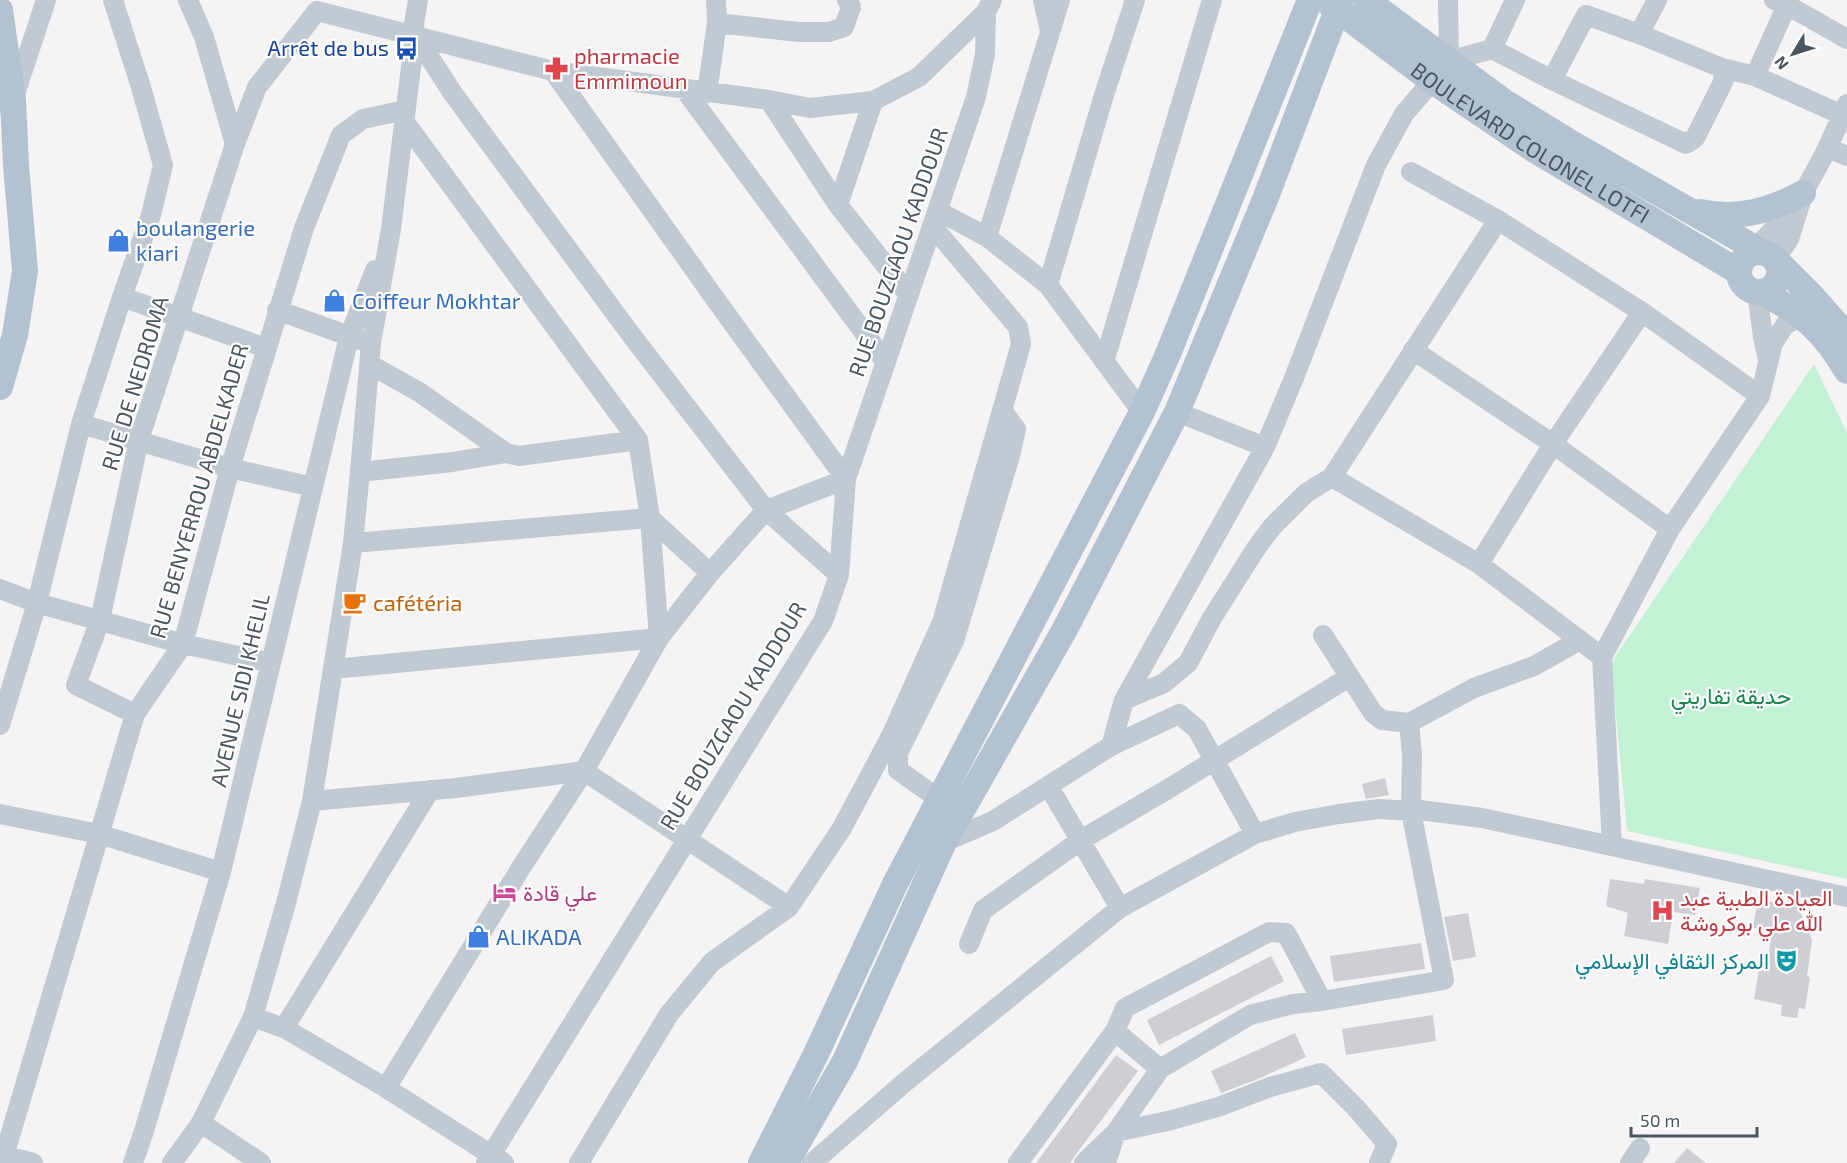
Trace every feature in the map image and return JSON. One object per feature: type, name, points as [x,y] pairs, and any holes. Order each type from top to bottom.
[{"type":"main road","name":"BOULEVARD COLONEL LOTFI","points":[[1366,0],[1503,101],[1573,144],[1692,210],[1812,296],[1847,336]]},
{"type":"main road","points":[[761,1163],[815,1056],[895,884],[1142,412],[1329,2]]},
{"type":"main road","points":[[786,1163],[845,1061],[944,842],[1065,629],[1177,412],[1266,197],[1329,2]]},
{"type":"main road","name":"BOULEVARD COLONEL LOTFI","points":[[1329,2],[1431,80],[1533,149],[1759,258]]},
{"type":"main road","points":[[0,10],[7,102],[8,160],[25,271],[15,335],[0,387]]},
{"type":"main road","points":[[1692,210],[1711,214],[1749,214],[1768,210],[1803,193]]},
{"type":"main road","points":[[1759,292],[1772,288],[1778,279],[1779,267],[1759,258],[1744,284],[1749,289],[1759,292],[1801,316],[1826,340],[1847,371]]},
{"type":"street","points":[[7,102],[46,0]]},
{"type":"street","points":[[0,725],[37,603],[81,424],[151,215],[163,165],[113,0]]},
{"type":"street","points":[[188,0],[204,37]]},
{"type":"street","points":[[202,0],[202,31],[235,144]]},
{"type":"street","name":"AVENUE SIDI KHELIL","points":[[172,1163],[201,1123],[253,1017],[312,801],[352,543],[371,343],[391,229],[418,0]]},
{"type":"street","points":[[707,93],[717,22],[716,0]]},
{"type":"street","points":[[717,22],[799,32],[828,32],[844,27],[851,7],[847,0]]},
{"type":"street","points":[[1043,0],[1051,33]]},
{"type":"street","points":[[987,237],[1060,0]]},
{"type":"street","points":[[1048,285],[1104,95],[1135,0]]},
{"type":"street","points":[[1105,359],[1212,0]]},
{"type":"street","points":[[1492,49],[1515,0]]},
{"type":"street","points":[[1639,34],[1657,0]]},
{"type":"street","points":[[1755,76],[1780,2],[1847,39]]},
{"type":"street","points":[[1449,60],[1451,3]]},
{"type":"street","name":"RUE DE NEDROMA","points":[[135,714],[76,685],[100,620],[139,440],[235,144],[257,87],[318,6],[415,35],[553,71],[769,100],[810,108],[873,101]]},
{"type":"street","points":[[838,205],[873,101],[919,77],[989,6]]},
{"type":"street","name":"RUE BOUZGAOU KADDOUR","points":[[494,1160],[687,839],[823,621],[839,575],[846,478],[976,97],[985,54],[989,6]]},
{"type":"street","points":[[1552,80],[1589,7],[1639,34],[1722,68],[1755,76],[1845,110],[1828,148],[1803,193],[1789,239],[1759,258]]},
{"type":"street","points":[[415,35],[467,114],[632,336],[766,510],[839,575]]},
{"type":"street","points":[[1111,746],[1124,700],[1264,447],[1294,378],[1376,165],[1404,114],[1449,60],[1492,49],[1686,144],[1695,138],[1724,80],[1722,68]]},
{"type":"street","points":[[386,1088],[522,866],[584,771],[659,638],[710,573],[766,510],[846,478],[553,71]]},
{"type":"street","points":[[685,90],[885,361]]},
{"type":"street","points":[[769,100],[838,205],[909,295]]},
{"type":"street","points":[[405,116],[638,440],[650,518],[659,638]]},
{"type":"street","name":"RUE BENYERROU ABDELKADER","points":[[2,1157],[135,714],[183,644],[230,468],[304,228],[341,135],[363,119],[405,116]]},
{"type":"street","points":[[1828,148],[1847,156]]},
{"type":"street","points":[[1411,172],[1498,220],[1642,312],[1760,396]]},
{"type":"street","points":[[935,219],[987,237],[1048,285],[1142,412]]},
{"type":"street","points":[[579,1163],[669,1014],[712,962],[789,907],[842,828],[891,736],[942,622],[1021,344],[1018,327],[935,219]]},
{"type":"street","points":[[1124,700],[1164,683],[1188,663],[1212,618],[1272,527],[1306,493],[1332,477],[1498,220]]},
{"type":"street","name":"AVENUE SIDI KHELIL","points":[[133,1163],[221,872],[349,337],[391,229]]},
{"type":"street","points":[[1759,292],[1762,336],[1768,360]]},
{"type":"street","points":[[122,297],[266,348]]},
{"type":"street","points":[[277,310],[371,343]]},
{"type":"street","points":[[1479,564],[1553,444],[1642,312]]},
{"type":"street","points":[[1612,845],[1602,657],[1670,529],[1760,396],[1773,343],[1785,325],[1801,316]]},
{"type":"street","points":[[1413,350],[1553,444],[1670,529]]},
{"type":"street","points":[[369,364],[418,392],[506,453],[519,456],[638,440]]},
{"type":"street","points":[[939,799],[898,770],[898,753],[954,641],[1016,429],[1002,410]]},
{"type":"street","points":[[1177,412],[1264,447]]},
{"type":"street","points":[[81,424],[230,468],[313,487]]},
{"type":"street","points":[[360,472],[452,462],[506,453]]},
{"type":"street","points":[[1332,477],[1479,564],[1602,657]]},
{"type":"street","points":[[352,543],[650,518],[710,573]]},
{"type":"street","points":[[0,589],[37,603],[183,644],[271,663]]},
{"type":"street","points":[[1323,635],[1373,713],[1382,720],[1409,723],[1474,688],[1534,666],[1580,640]]},
{"type":"street","points":[[333,669],[659,638]]},
{"type":"street","points":[[969,944],[983,910],[1081,840],[1349,677]]},
{"type":"street","points":[[944,842],[993,820],[1111,746],[1179,714],[1197,729],[1255,834]]},
{"type":"street","points":[[1084,1163],[1116,1132],[1160,1069],[1250,1015],[1293,1004],[1443,980],[1411,812],[1412,755],[1409,723]]},
{"type":"street","points":[[312,801],[456,788],[584,771],[789,907]]},
{"type":"street","points":[[1049,787],[1120,908]]},
{"type":"street","points":[[284,1028],[429,790]]},
{"type":"street","points":[[812,1163],[905,1082],[1120,908],[1255,834],[1295,822],[1379,809],[1411,812],[1420,810],[1482,818],[1847,897]]},
{"type":"street","points":[[0,814],[99,834],[221,872]]},
{"type":"street","points":[[1018,1163],[1115,1031],[1125,1008],[1269,932],[1286,933],[1322,1001]]},
{"type":"street","points":[[253,1017],[284,1028],[386,1088],[494,1160]]},
{"type":"street","points":[[1115,1031],[1160,1069]]},
{"type":"street","points":[[1116,1132],[1206,1110],[1270,1087],[1321,1073],[1356,1108],[1386,1144],[1378,1163]]},
{"type":"street","points":[[201,1123],[261,1163]]},
{"type":"street","points":[[1106,1163],[1116,1132]]},
{"type":"street","points":[[2,1157],[33,1163]]},
{"type":"green space","name":"حديقة تفاريتي","points":[[1814,364],[1847,433],[1847,879],[1627,831],[1611,663]]},
{"type":"building","points":[[1385,778],[1389,795],[1366,799],[1362,784]]},
{"type":"building","name":"العيادة الطبية عبد الله علي بوكروشة","points":[[1610,879],[1644,884],[1645,879],[1700,888],[1695,915],[1673,912],[1668,944],[1624,936],[1628,913],[1606,906]]},
{"type":"building","name":"المركز الثقافي الإسلامي","points":[[1758,899],[1797,904],[1812,940],[1805,1009],[1799,1008],[1797,1018],[1781,1016],[1782,1005],[1754,999],[1759,970],[1766,971],[1772,931],[1753,928]]},
{"type":"building","points":[[1468,913],[1476,957],[1453,961],[1444,917]]},
{"type":"building","points":[[1421,943],[1425,969],[1334,982],[1330,956]]},
{"type":"building","points":[[1271,956],[1284,981],[1159,1045],[1147,1020]]},
{"type":"building","points":[[1433,1015],[1436,1041],[1346,1055],[1342,1029]]},
{"type":"building","points":[[1295,1033],[1306,1057],[1221,1093],[1211,1071]]},
{"type":"building","points":[[1116,1055],[1138,1071],[1070,1163],[1036,1163]]},
{"type":"building","points":[[1687,1148],[1706,1163],[1674,1163]]},
{"type":"place","name":"Arrêt de bus","points":[[407,48]]},
{"type":"place","name":"pharmacie Emmimoun","points":[[556,69]]},
{"type":"place","name":"boulangerie kiari","points":[[118,241]]},
{"type":"place","name":"Coiffeur Mokhtar","points":[[334,301]]},
{"type":"place","name":"cafétéria","points":[[355,603]]},
{"type":"place","name":"علي قادة","points":[[505,893]]},
{"type":"place","name":"العيادة الطبية عبد الله علي بوكروشة","points":[[1662,911]]},
{"type":"place","name":"ALIKADA","points":[[478,937]]},
{"type":"place","name":"المركز الثقافي الإسلامي","points":[[1787,961]]}]
